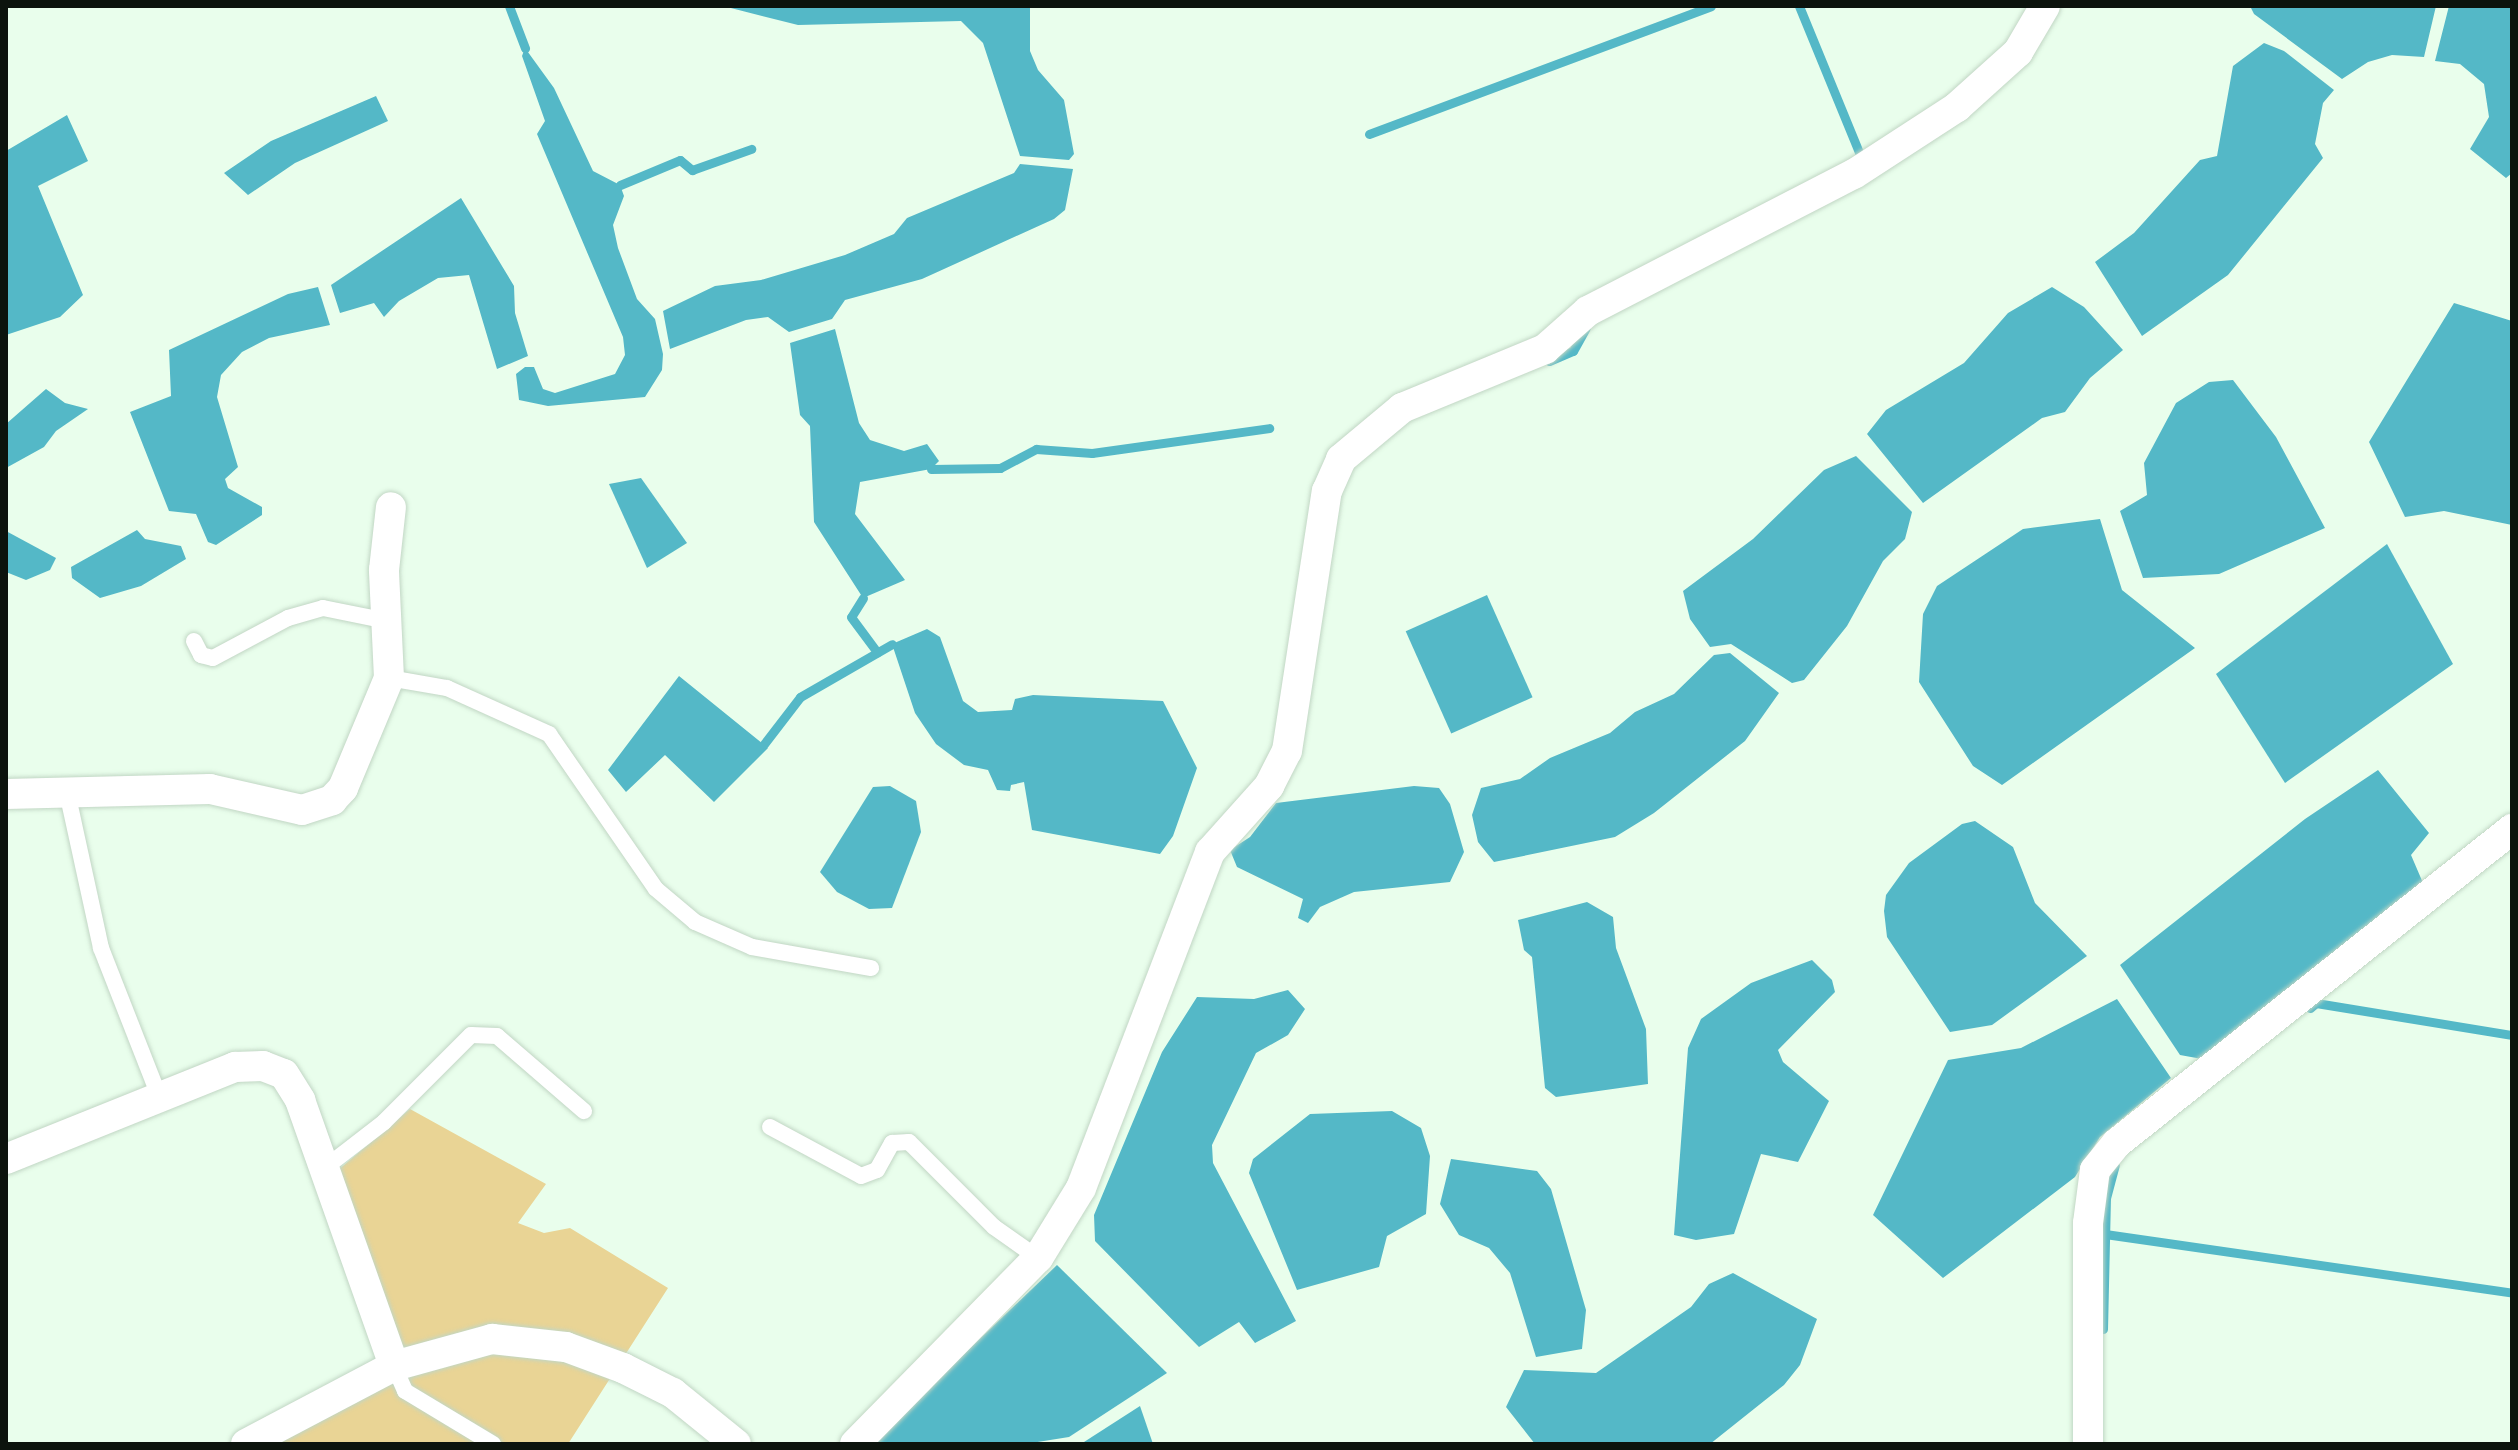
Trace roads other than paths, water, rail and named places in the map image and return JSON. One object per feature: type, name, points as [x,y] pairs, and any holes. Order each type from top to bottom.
[{"type":"street","points":[[855,1444],[1038,1258],[1081,1188],[1210,852],[1279,771],[1327,491],[1341,459],[1402,408],[1545,349],[1588,311],[1854,174],[1957,107],[2018,52],[2045,6]]},
{"type":"street","points":[[6,794],[210,789],[302,810],[319,808],[343,788],[389,678],[385,547],[391,507]]},
{"type":"street","points":[[2088,1444],[2088,1223],[2095,1170],[2117,1143],[2512,829]]},
{"type":"street","points":[[6,1159],[161,1101],[235,1067],[255,1065],[277,1071],[294,1085],[394,1366]]},
{"type":"street","points":[[246,1444],[394,1366],[492,1339],[566,1347],[673,1393],[736,1444]]},
{"type":"lane","points":[[194,641],[201,655],[213,658],[288,618],[323,608],[387,621]]},
{"type":"lane","points":[[389,678],[447,688],[549,734],[656,889],[695,922],[752,947],[871,968]]},
{"type":"lane","points":[[67,792],[101,948],[161,1101]]},
{"type":"lane","points":[[322,1170],[384,1122],[471,1035],[497,1036],[584,1111]]},
{"type":"lane","points":[[770,1127],[861,1176],[877,1170],[892,1143],[909,1142],[994,1227],[1038,1258]]},
{"type":"lane","points":[[394,1366],[405,1391],[493,1444]]},
{"type":"water","points":[[723,6],[1030,6],[1030,51],[1038,70],[1064,100],[1074,154],[1069,160],[1020,156],[983,43],[961,21],[798,25]]},
{"type":"water","points":[[2250,6],[2436,6],[2424,57],[2392,55],[2368,62],[2342,79],[2254,14]]},
{"type":"water","points":[[2449,6],[2512,6],[2512,173],[2506,178],[2470,149],[2489,117],[2484,84],[2460,64],[2435,61]]},
{"type":"water","points":[[2264,43],[2284,51],[2334,90],[2323,103],[2315,144],[2323,158],[2228,275],[2142,336],[2095,262],[2134,233],[2200,160],[2217,156],[2233,66]]},
{"type":"water","points":[[525,48],[554,88],[593,171],[620,185],[624,196],[613,225],[618,248],[637,299],[655,319],[663,354],[662,370],[645,397],[548,406],[519,400],[516,374],[525,367],[534,367],[543,389],[555,393],[615,374],[625,355],[623,337],[537,134],[545,121],[522,56]]},
{"type":"water","points":[[376,96],[388,121],[295,163],[248,195],[224,173],[271,141]]},
{"type":"water","points":[[67,115],[88,161],[38,186],[83,295],[60,317],[6,335],[6,151]]},
{"type":"water","points":[[1020,164],[1073,169],[1065,210],[1054,219],[922,279],[845,300],[832,319],[789,332],[768,317],[746,320],[670,349],[663,311],[715,286],[761,280],[845,255],[894,234],[907,218],[1014,173]]},
{"type":"water","points":[[461,198],[514,286],[515,313],[528,356],[497,369],[469,275],[438,278],[399,301],[384,317],[374,303],[340,313],[331,285]]},
{"type":"water","points":[[318,287],[330,325],[269,338],[242,352],[221,375],[217,397],[238,467],[225,479],[228,488],[262,507],[262,515],[216,545],[208,542],[196,514],[169,511],[130,412],[171,396],[169,350],[288,294]]},
{"type":"water","points":[[2052,287],[2084,307],[2123,350],[2090,378],[2065,412],[2042,418],[1923,503],[1867,434],[1886,410],[1964,363],[2008,313]]},
{"type":"water","points":[[2454,303],[2512,321],[2512,525],[2444,511],[2405,517],[2369,442]]},
{"type":"water","points":[[835,329],[859,423],[870,440],[904,451],[927,444],[939,461],[931,469],[860,482],[855,514],[905,580],[863,598],[814,522],[810,426],[800,415],[790,343]]},
{"type":"water","points":[[2233,380],[2276,437],[2325,528],[2219,574],[2143,578],[2120,511],[2147,495],[2144,463],[2176,403],[2209,382]]},
{"type":"water","points":[[46,389],[65,403],[88,409],[56,431],[44,447],[6,468],[6,424]]},
{"type":"water","points":[[1856,456],[1912,512],[1905,539],[1883,561],[1847,626],[1804,680],[1792,683],[1731,644],[1710,647],[1690,619],[1683,591],[1753,539],[1824,470]]},
{"type":"water","points":[[641,478],[687,543],[647,568],[609,484]]},
{"type":"water","points":[[2100,519],[2122,590],[2195,648],[2002,785],[1973,766],[1919,682],[1923,614],[1937,586],[2023,529]]},
{"type":"water","points":[[137,530],[145,539],[181,546],[186,559],[141,586],[100,598],[72,578],[71,567]]},
{"type":"water","points":[[6,531],[56,558],[50,570],[26,580],[6,572]]},
{"type":"water","points":[[2387,544],[2453,664],[2285,783],[2216,674]]},
{"type":"water","points":[[1487,595],[1533,697],[1451,734],[1406,631]]},
{"type":"water","points":[[927,629],[940,637],[963,701],[978,712],[1012,710],[1015,699],[1033,695],[1163,701],[1197,768],[1173,836],[1160,854],[1032,830],[1024,782],[1011,785],[1010,791],[997,790],[988,770],[964,765],[936,744],[915,713],[892,644]]},
{"type":"water","points":[[1730,653],[1779,693],[1745,741],[1654,813],[1615,837],[1494,862],[1478,842],[1472,815],[1481,788],[1520,779],[1550,758],[1610,733],[1635,712],[1674,694],[1714,655]]},
{"type":"water","points":[[679,676],[768,748],[714,802],[665,755],[626,792],[608,770]]},
{"type":"water","points":[[2378,770],[2429,833],[2411,855],[2423,883],[2202,1059],[2180,1055],[2120,965],[2305,819]]},
{"type":"water","points":[[890,786],[916,801],[921,832],[892,908],[869,909],[837,892],[820,872],[873,787]]},
{"type":"water","points":[[1414,786],[1439,788],[1450,804],[1464,852],[1450,882],[1354,892],[1320,907],[1308,923],[1298,918],[1303,899],[1237,867],[1230,850],[1250,837],[1276,803]]},
{"type":"water","points":[[1975,821],[2013,847],[2035,903],[2087,956],[1992,1025],[1950,1032],[1887,937],[1884,911],[1886,895],[1909,863],[1962,824]]},
{"type":"water","points":[[1587,902],[1613,917],[1616,948],[1646,1029],[1648,1084],[1556,1097],[1545,1088],[1532,957],[1524,950],[1518,920]]},
{"type":"water","points":[[1812,960],[1832,980],[1835,992],[1778,1050],[1783,1062],[1829,1101],[1798,1162],[1761,1154],[1734,1234],[1696,1240],[1674,1235],[1688,1048],[1701,1019],[1751,983]]},
{"type":"water","points":[[1288,990],[1305,1009],[1288,1035],[1256,1053],[1212,1145],[1213,1163],[1296,1321],[1255,1343],[1239,1322],[1199,1347],[1095,1241],[1094,1215],[1162,1052],[1197,997],[1254,999]]},
{"type":"water","points":[[2117,999],[2171,1078],[2100,1137],[2075,1177],[1943,1278],[1873,1215],[1948,1060],[2021,1048]]},
{"type":"water","points":[[1392,1111],[1421,1128],[1430,1156],[1426,1214],[1387,1236],[1379,1267],[1297,1290],[1249,1173],[1253,1159],[1310,1114]]},
{"type":"water","points":[[1451,1159],[1537,1171],[1551,1189],[1586,1310],[1582,1349],[1536,1357],[1510,1273],[1489,1248],[1459,1235],[1440,1204]]},
{"type":"water","points":[[1057,1265],[1167,1373],[1069,1437],[1025,1444],[870,1444]]},
{"type":"water","points":[[1733,1273],[1817,1319],[1800,1365],[1784,1385],[1710,1444],[1535,1444],[1506,1407],[1524,1370],[1596,1373],[1691,1307],[1709,1284]]},
{"type":"water","points":[[1140,1406],[1153,1444],[1085,1444],[1084,1442]]},
{"type":"waterway","points":[[509,6],[525,48]]},
{"type":"waterway","points":[[1369,134],[1711,6]]},
{"type":"waterway","points":[[1799,6],[1863,162]]},
{"type":"waterway","points":[[620,185],[680,160],[692,170],[751,149]]},
{"type":"waterway","points":[[1549,361],[1573,351],[1586,328]]},
{"type":"waterway","points":[[931,469],[1000,468],[1036,449],[1092,453],[1269,428]]},
{"type":"waterway","points":[[863,598],[851,617],[877,652]]},
{"type":"waterway","points":[[764,744],[800,697],[892,644]]},
{"type":"waterway","points":[[2310,1008],[2316,1003],[2512,1035]]},
{"type":"waterway","points":[[2103,1329],[2106,1198],[2115,1165]]},
{"type":"waterway","points":[[2105,1234],[2512,1293]]}]
